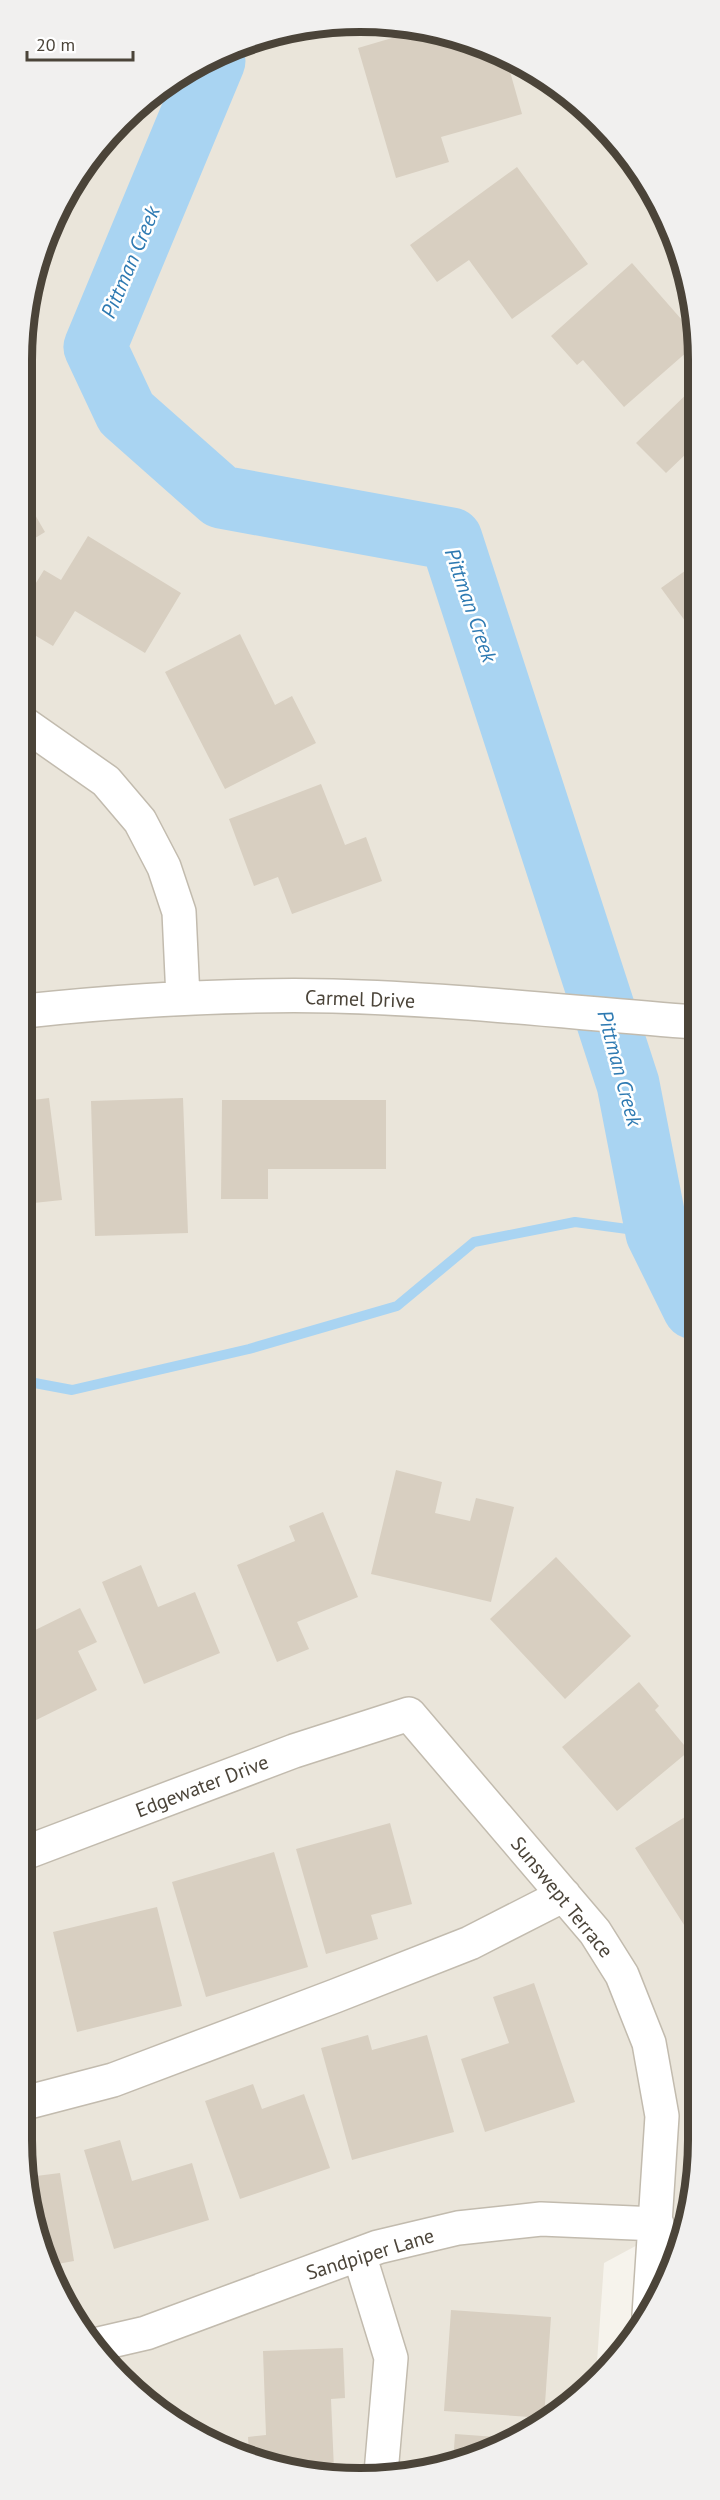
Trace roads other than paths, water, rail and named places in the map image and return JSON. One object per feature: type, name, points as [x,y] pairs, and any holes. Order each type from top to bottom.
[{"type":"street","points":[[32,729],[106,781],[140,820],[164,867],[179,912],[183,998]]},
{"type":"street","name":"Carmel Drive","points":[[32,1010],[114,1001],[333,996],[688,1022]]},
{"type":"street","name":"Sunswept Terrace","points":[[384,1722],[409,1714],[595,1932],[622,1975],[649,2043],[662,2116],[651,2292]]},
{"type":"street","name":"Edgewater Drive","points":[[32,1850],[294,1751],[384,1722]]},
{"type":"street","points":[[32,2101],[113,2080],[335,1996],[470,1943],[564,1895]]},
{"type":"street","name":"Sandpiper Lane","points":[[102,2343],[146,2333],[378,2247],[458,2228],[540,2218],[657,2224]]},
{"type":"street","points":[[359,2254],[391,2358],[381,2468]]},
{"type":"waterway","name":"Pittman Creek","points":[[211,67],[95,347],[126,413],[221,497],[451,539],[628,1084],[657,1233],[688,1296]]},
{"type":"waterway","points":[[32,1382],[72,1390],[249,1349],[397,1306],[474,1242],[575,1222],[657,1233]]}]
